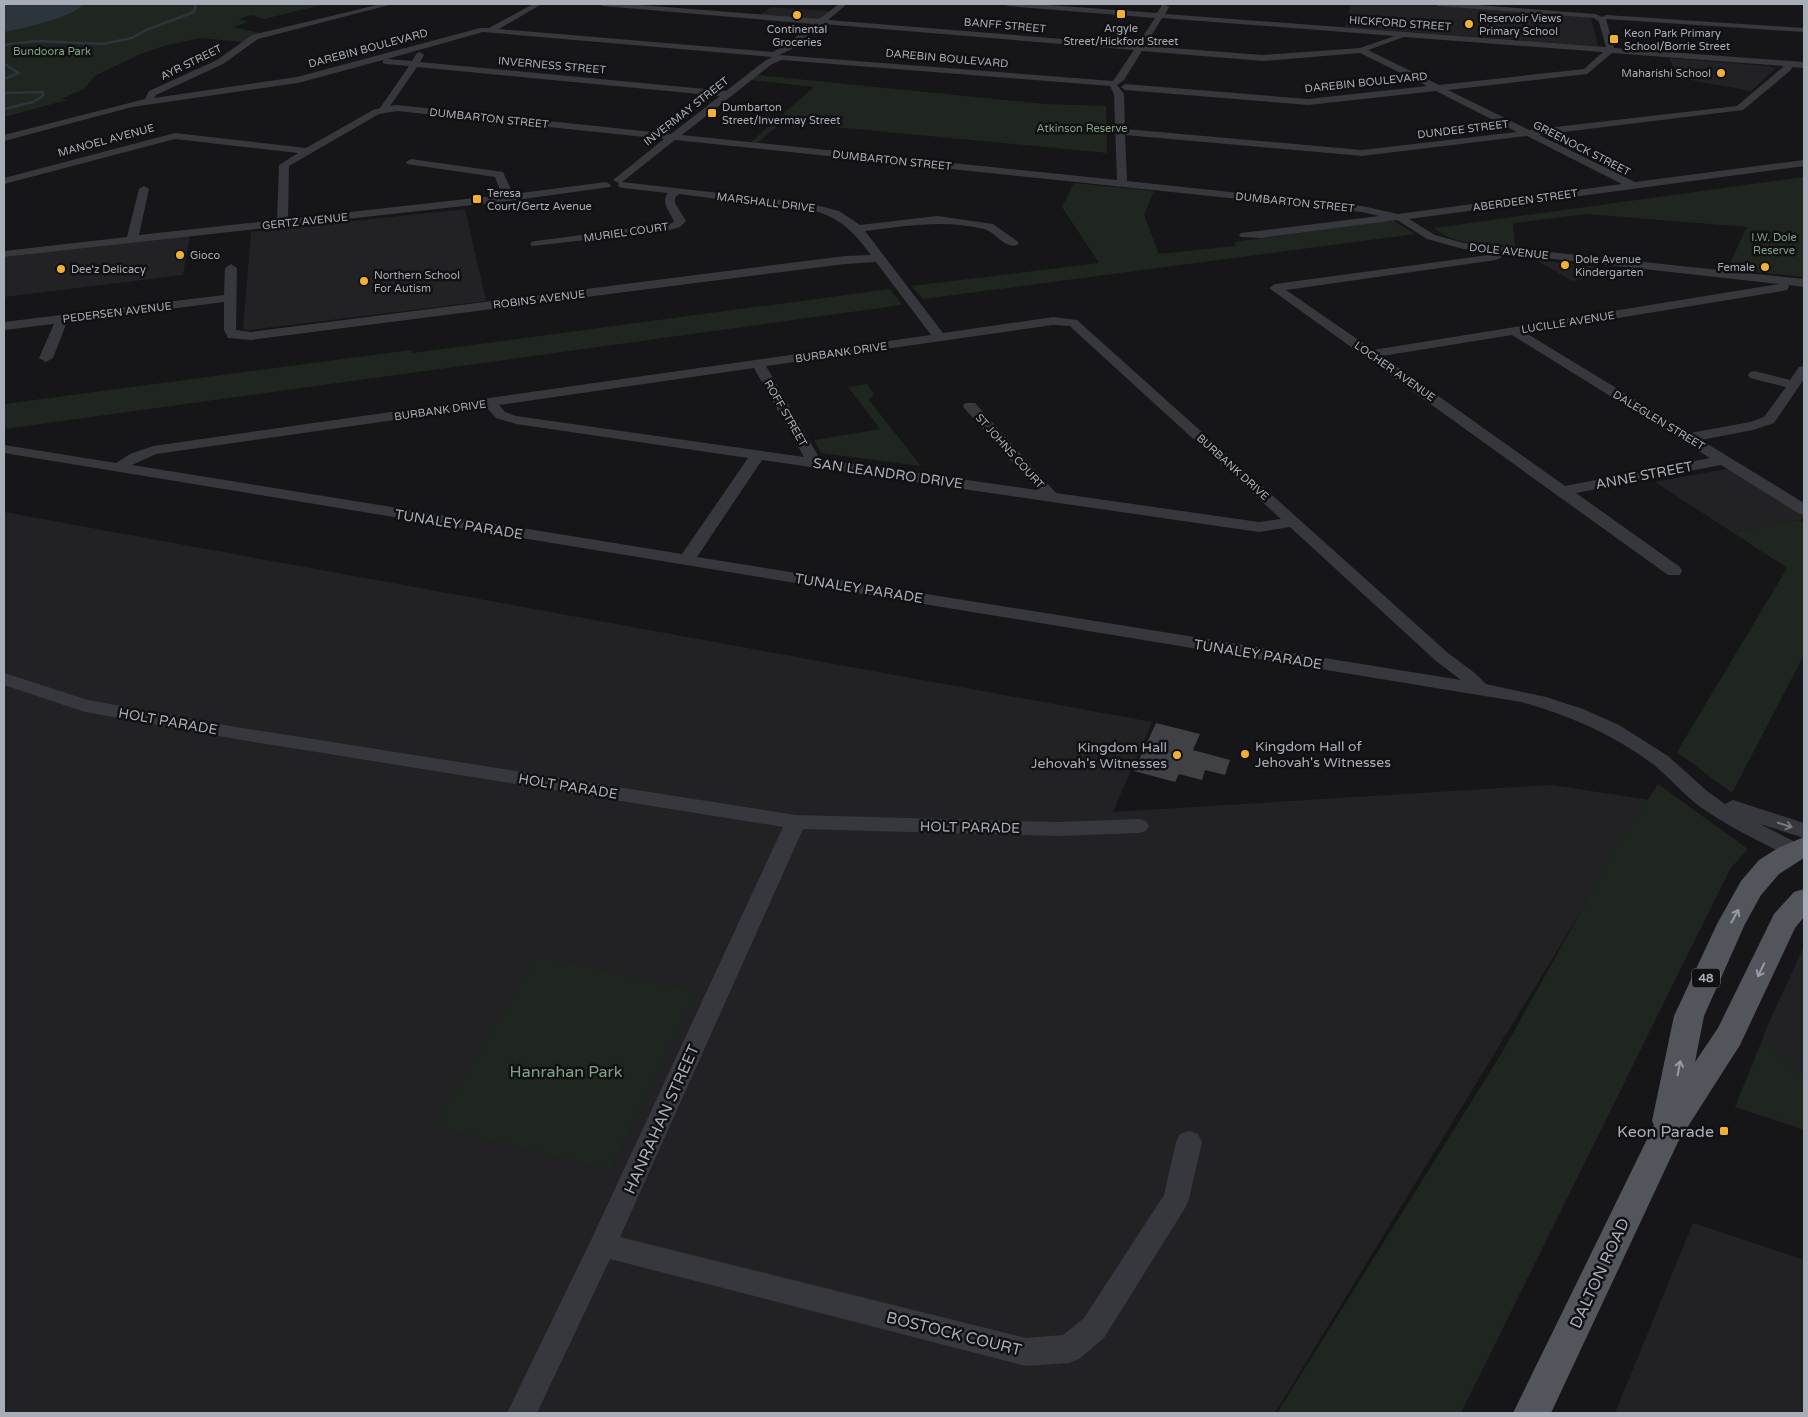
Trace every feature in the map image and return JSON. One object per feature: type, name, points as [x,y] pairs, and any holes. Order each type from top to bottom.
[{"type":"main road","name":"DALTON ROAD","points":[[1666,1133],[1688,1016],[1710,968],[1731,924],[1757,880],[1773,864],[1802,846]]},
{"type":"main road","name":"DALTON ROAD","points":[[1532,1413],[1666,1133],[1729,1036],[1784,922],[1804,899]]},
{"type":"street","name":"AYR STREET","points":[[149,101],[152,93],[220,62],[255,37],[389,4]]},
{"type":"street","points":[[487,30],[538,4]]},
{"type":"street","name":"BANFF STREET","points":[[602,4],[1263,58],[1361,50],[1400,37],[1401,34]]},
{"type":"street","name":"INVERMAY STREET","points":[[620,182],[843,4]]},
{"type":"street","name":"HICKFORD STREET","points":[[1008,4],[1804,66]]},
{"type":"street","points":[[1122,184],[1120,86],[1139,48],[1167,4]]},
{"type":"street","points":[[1438,4],[1804,30]]},
{"type":"street","points":[[1601,16],[1610,46],[1609,51]]},
{"type":"street","name":"DAREBIN BOULEVARD","points":[[4,138],[149,101],[289,82],[487,30],[1308,102],[1584,72],[1609,51]]},
{"type":"street","points":[[282,223],[284,164],[384,109],[423,50]]},
{"type":"street","name":"GREENOCK STREET","points":[[1361,50],[1632,185]]},
{"type":"street","name":"INVERNESS STREET","points":[[374,60],[728,94]]},
{"type":"street","name":"DUNDEE STREET","points":[[1121,132],[1362,153],[1740,108],[1788,68],[1787,64]]},
{"type":"street","name":"DUMBARTON STREET","points":[[384,109],[396,108],[1362,209],[1399,217]]},
{"type":"street","name":"MANOEL AVENUE","points":[[4,181],[166,137],[306,151]]},
{"type":"street","points":[[411,162],[499,174],[509,198]]},
{"type":"street","name":"ABERDEEN STREET","points":[[1244,235],[1262,235],[1804,163]]},
{"type":"street","name":"MARSHALL DRIVE","points":[[606,185],[615,187],[620,182],[676,191],[830,210],[847,219],[857,229],[940,337]]},
{"type":"street","name":"GERTZ AVENUE","points":[[4,254],[584,190],[606,185]]},
{"type":"street","points":[[132,240],[144,188]]},
{"type":"street","name":"MURIEL COURT","points":[[536,244],[666,228],[676,225],[680,220],[670,203],[670,197],[676,191]]},
{"type":"street","name":"DOLE AVENUE","points":[[1399,217],[1431,237],[1463,246],[1804,284]]},
{"type":"street","points":[[857,229],[937,219],[989,226],[1013,243]]},
{"type":"street","points":[[1463,246],[1470,252],[1472,260]]},
{"type":"street","name":"LOCHER AVENUE","points":[[1522,253],[1275,288],[1371,354],[1674,571]]},
{"type":"street","name":"ROBINS AVENUE","points":[[230,298],[230,330],[233,335],[251,336],[878,256]]},
{"type":"street","points":[[230,298],[231,268]]},
{"type":"street","points":[[1747,277],[1764,290]]},
{"type":"street","name":"LUCILLE AVENUE","points":[[1371,354],[1804,284]]},
{"type":"street","name":"PEDERSEN AVENUE","points":[[4,326],[230,298]]},
{"type":"street","points":[[46,358],[62,319]]},
{"type":"street","name":"BURBANK DRIVE","points":[[120,467],[135,457],[153,450],[1053,321],[1073,323],[1442,657],[1470,678],[1480,689]]},
{"type":"street","name":"DALEGLEN STREET","points":[[1514,331],[1804,510]]},
{"type":"street","name":"ROFF STREET","points":[[758,364],[814,462]]},
{"type":"street","points":[[1688,438],[1753,426],[1769,420],[1792,384],[1804,370]]},
{"type":"street","points":[[1755,375],[1792,384]]},
{"type":"street","name":"SAN LEANDRO DRIVE","points":[[492,402],[494,412],[501,417],[1259,527],[1292,522]]},
{"type":"street","name":"ST JOHNS COURT","points":[[970,406],[1050,496]]},
{"type":"street","name":"TUNALEY PARADE","points":[[4,449],[1450,684],[1546,703],[1601,724],[1630,739],[1655,756],[1690,788],[1720,810],[1802,846]]},
{"type":"street","points":[[687,559],[758,454]]},
{"type":"street","name":"ANNE STREET","points":[[1564,491],[1724,460]]},
{"type":"street","points":[[1442,657],[1447,667],[1450,684]]},
{"type":"street","name":"HOLT PARADE","points":[[4,679],[85,706],[236,733],[796,822],[1058,829],[1140,826]]},
{"type":"street","name":"HANRAHAN STREET","points":[[522,1413],[603,1245],[796,822]]},
{"type":"street","name":"BOSTOCK COURT","points":[[603,1245],[1026,1352],[1069,1349],[1094,1328],[1176,1198],[1189,1142]]},
{"type":"shaded area","points":[[4,4],[83,4],[69,14],[58,18],[4,32]]},
{"type":"shaded area","name":"Reservoir Views Primary School","points":[[1351,4],[1412,4],[1586,17],[1591,18],[1598,46],[1345,27]]},
{"type":"shaded area","points":[[771,7],[829,11],[818,20],[759,16]]},
{"type":"shaded area","name":"Maharishi School","points":[[1669,58],[1776,68],[1751,91],[1669,76],[1675,71]]},
{"type":"shaded area","name":"Northern School For Autism","points":[[465,209],[486,301],[250,330],[243,329],[251,232]]},
{"type":"shaded area","points":[[190,235],[183,275],[4,297],[4,257]]},
{"type":"shaded area","name":"Dole Avenue Kindergarten","points":[[1536,260],[1635,271],[1572,281]]},
{"type":"shaded area","points":[[1725,469],[1732,471],[1801,513],[1804,519],[1732,532],[1655,482]]},
{"type":"shaded area","points":[[4,512],[1152,722],[1113,812],[1552,785],[1649,800],[1275,1413],[4,1413]]},
{"type":"shaded area","points":[[1804,946],[1804,1130],[1735,1107],[1768,1025]]},
{"type":"shaded area","points":[[1693,1223],[1804,1260],[1804,1413],[1615,1413]]},
{"type":"green space","name":"Bundoora Park","points":[[4,4],[326,4],[264,19],[251,15],[239,19],[248,22],[233,27],[264,34],[244,42],[200,38],[164,46],[138,55],[95,76],[84,89],[61,99],[67,100],[4,117]]},
{"type":"green space","name":"Atkinson Reserve","points":[[758,75],[1045,104],[1106,106],[1107,153],[782,122],[757,143],[751,142],[814,87],[751,80]]},
{"type":"green space","name":"I.W. Dole Reserve","points":[[1804,177],[1804,277],[1727,269],[1747,227],[1587,214],[1513,223],[1515,247],[1461,241],[1442,234],[1434,228]]},
{"type":"green space","points":[[1074,183],[1154,191],[1144,215],[1159,254],[1236,246],[1234,242],[1393,220],[1415,234],[923,299],[911,286],[1099,263],[1062,207]]},
{"type":"green space","points":[[890,289],[902,305],[4,429],[4,404],[411,350],[412,353]]},
{"type":"green space","points":[[867,384],[874,394],[869,400],[921,466],[821,453],[814,440],[880,429],[848,387]]},
{"type":"green space","points":[[1798,520],[1804,523],[1804,655],[1732,793],[1677,752],[1787,568],[1732,532]]},
{"type":"green space","points":[[1658,784],[1748,849],[1730,869],[1461,1413],[1277,1413],[1503,1051],[1622,838]]},
{"type":"green space","name":"Hanrahan Park","points":[[538,956],[696,992],[610,1170],[434,1126]]},
{"type":"green space","points":[[1764,1038],[1804,1079],[1804,1128],[1735,1107]]},
{"type":"building","name":"Kingdom Hall Jehovah's Witnesses","points":[[1156,723],[1200,734],[1193,750],[1230,760],[1225,775],[1205,770],[1202,780],[1179,774],[1175,782],[1134,771]]},
{"type":"waterway","points":[[4,45],[36,41],[103,44],[132,38],[146,30],[194,12],[196,4]]},
{"type":"waterway","points":[[4,64],[19,73],[4,79]]},
{"type":"waterway","points":[[4,93],[43,92],[43,96],[33,102],[4,109]]},
{"type":"place","name":"Argyle Street/Hickford Street","points":[[1121,14]]},
{"type":"place","name":"Continental Groceries","points":[[797,15]]},
{"type":"place","name":"Reservoir Views Primary School","points":[[1469,24]]},
{"type":"place","name":"Keon Park Primary School/Borrie Street","points":[[1614,39]]},
{"type":"place","name":"Maharishi School","points":[[1721,73]]},
{"type":"place","name":"Dumbarton Street/Invermay Street","points":[[712,113]]},
{"type":"place","name":"Teresa Court/Gertz Avenue","points":[[477,199]]},
{"type":"place","name":"Gioco","points":[[180,255]]},
{"type":"place","name":"Dole Avenue Kindergarten","points":[[1565,265]]},
{"type":"place","name":"Female","points":[[1765,267]]},
{"type":"place","name":"Dee'z Delicacy","points":[[61,269]]},
{"type":"place","name":"Northern School For Autism","points":[[364,281]]},
{"type":"place","name":"Kingdom Hall of Jehovah's Witnesses","points":[[1245,754]]},
{"type":"place","name":"Kingdom Hall Jehovah's Witnesses","points":[[1177,755]]},
{"type":"place","name":"Keon Parade","points":[[1724,1131]]}]
